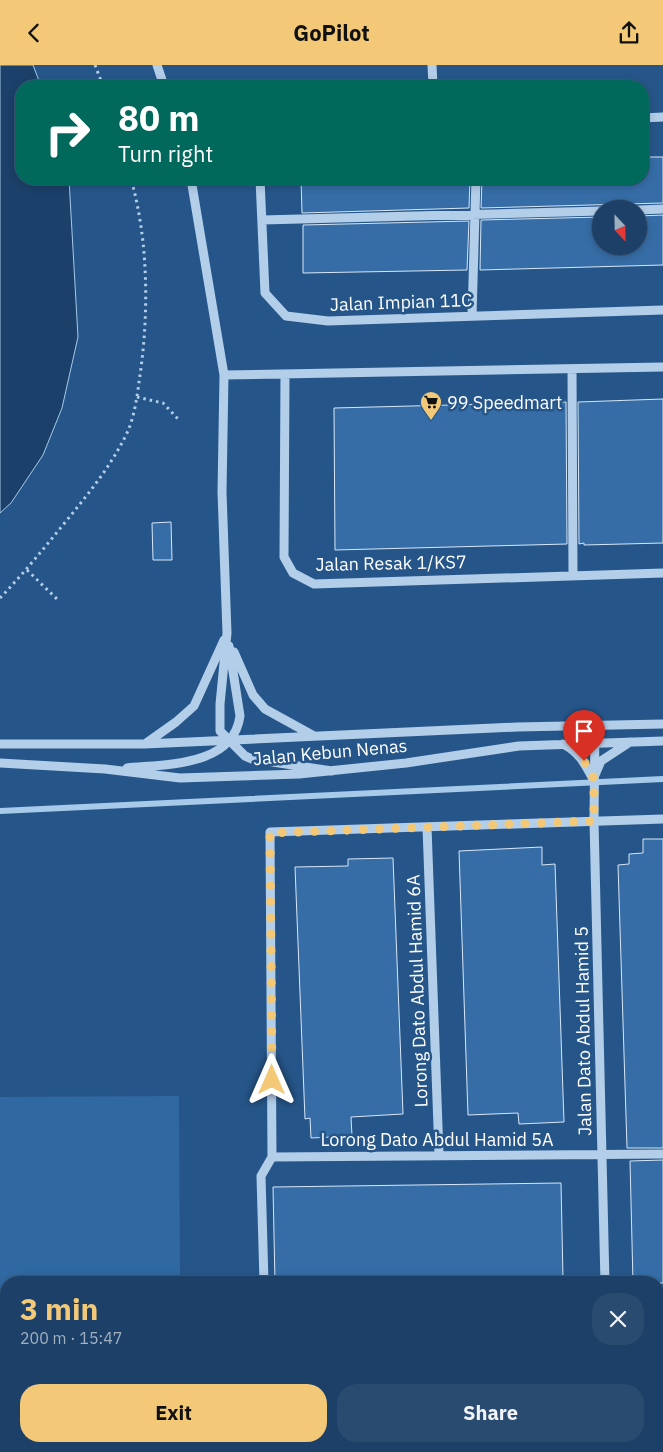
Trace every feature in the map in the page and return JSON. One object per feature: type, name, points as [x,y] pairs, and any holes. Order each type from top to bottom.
[{"type":"street","points":[[157,65],[162,80]]},
{"type":"street","points":[[432,65],[433,80]]},
{"type":"street","points":[[649,118],[663,117]]},
{"type":"street","points":[[192,185],[224,375],[222,492],[227,633],[220,731],[245,756],[252,759],[332,771]]},
{"type":"street","name":"Jalan Impian 11C","points":[[260,185],[265,293],[286,316],[328,321],[663,310]]},
{"type":"street","points":[[472,316],[476,185]]},
{"type":"street","points":[[648,210],[663,209]]},
{"type":"street","points":[[262,220],[592,211]]},
{"type":"street","points":[[224,375],[663,367]]},
{"type":"street","points":[[572,369],[573,575]]},
{"type":"street","name":"Jalan Resak 1/KS7","points":[[284,374],[284,557],[293,573],[314,584],[663,573]]},
{"type":"street","points":[[227,633],[253,695],[265,709],[314,736]]},
{"type":"street","points":[[105,769],[187,763],[213,753],[229,741],[239,725],[240,716],[227,633]]},
{"type":"street","points":[[144,744],[176,722],[194,706],[227,633]]},
{"type":"street","name":"Jalan Kebun Nenas","points":[[0,744],[144,744],[595,725],[663,724]]},
{"type":"street","points":[[594,783],[595,725]]},
{"type":"street","name":"Jalan Kebun Nenas","points":[[0,763],[105,769],[180,778],[332,771],[406,763],[519,746],[561,743],[663,741]]},
{"type":"street","name":"Jalan Dato Abdul Hamid 5","points":[[605,1276],[594,783],[601,761],[630,742]]},
{"type":"street","points":[[561,743],[572,749],[584,761],[594,783]]},
{"type":"street","points":[[264,1276],[261,1177],[272,1157],[270,833],[663,819]]},
{"type":"street","name":"Lorong Dato Abdul Hamid 6A","points":[[427,827],[440,1154]]},
{"type":"street","name":"Lorong Dato Abdul Hamid 5A","points":[[272,1157],[440,1154],[663,1154]]},
{"type":"path","points":[[95,65],[100,80]]},
{"type":"path","points":[[0,598],[27,570],[104,474],[128,432],[137,397],[144,351],[147,293],[142,243],[132,185]]},
{"type":"path","points":[[137,397],[163,403],[178,419]]},
{"type":"path","points":[[27,570],[58,600]]},
{"type":"shaded area","points":[[0,65],[33,65],[39,80],[15,80],[15,185],[69,185],[78,337],[62,408],[43,455],[11,503],[0,513]]},
{"type":"shaded area","points":[[179,1096],[180,1276],[0,1276],[0,1097]]},
{"type":"building","points":[[649,157],[663,157],[663,203],[648,203],[648,200],[592,200],[592,205],[481,208],[482,185],[649,185]]},
{"type":"building","points":[[301,185],[470,185],[469,208],[302,213]]},
{"type":"building","points":[[663,215],[663,265],[480,270],[481,220],[592,217],[592,255],[648,255],[648,216]]},
{"type":"building","points":[[469,221],[467,270],[303,273],[303,225]]},
{"type":"building","points":[[663,399],[663,543],[579,544],[578,402]]},
{"type":"building","points":[[566,402],[567,544],[335,550],[334,408]]},
{"type":"building","points":[[171,522],[172,560],[153,560],[152,523]]},
{"type":"building","points":[[643,839],[663,839],[663,1148],[627,1148],[618,865],[629,864],[629,854],[643,853]]},
{"type":"building","points":[[542,847],[542,865],[555,864],[564,1122],[519,1124],[518,1113],[468,1115],[459,851]]},
{"type":"building","points":[[393,858],[403,1114],[351,1117],[352,1136],[311,1138],[310,1118],[305,1119],[295,867],[348,866],[348,859]]},
{"type":"building","points":[[663,1160],[663,1276],[633,1276],[630,1161]]},
{"type":"building","points":[[561,1183],[563,1276],[275,1276],[273,1187]]},
{"type":"waterway","points":[[0,811],[663,779]]},
{"type":"place","name":"99 Speedmart","points":[[431,421]]},
{"type":"route","points":[[272,1080],[270,833],[594,821],[594,779],[584,761]]}]
